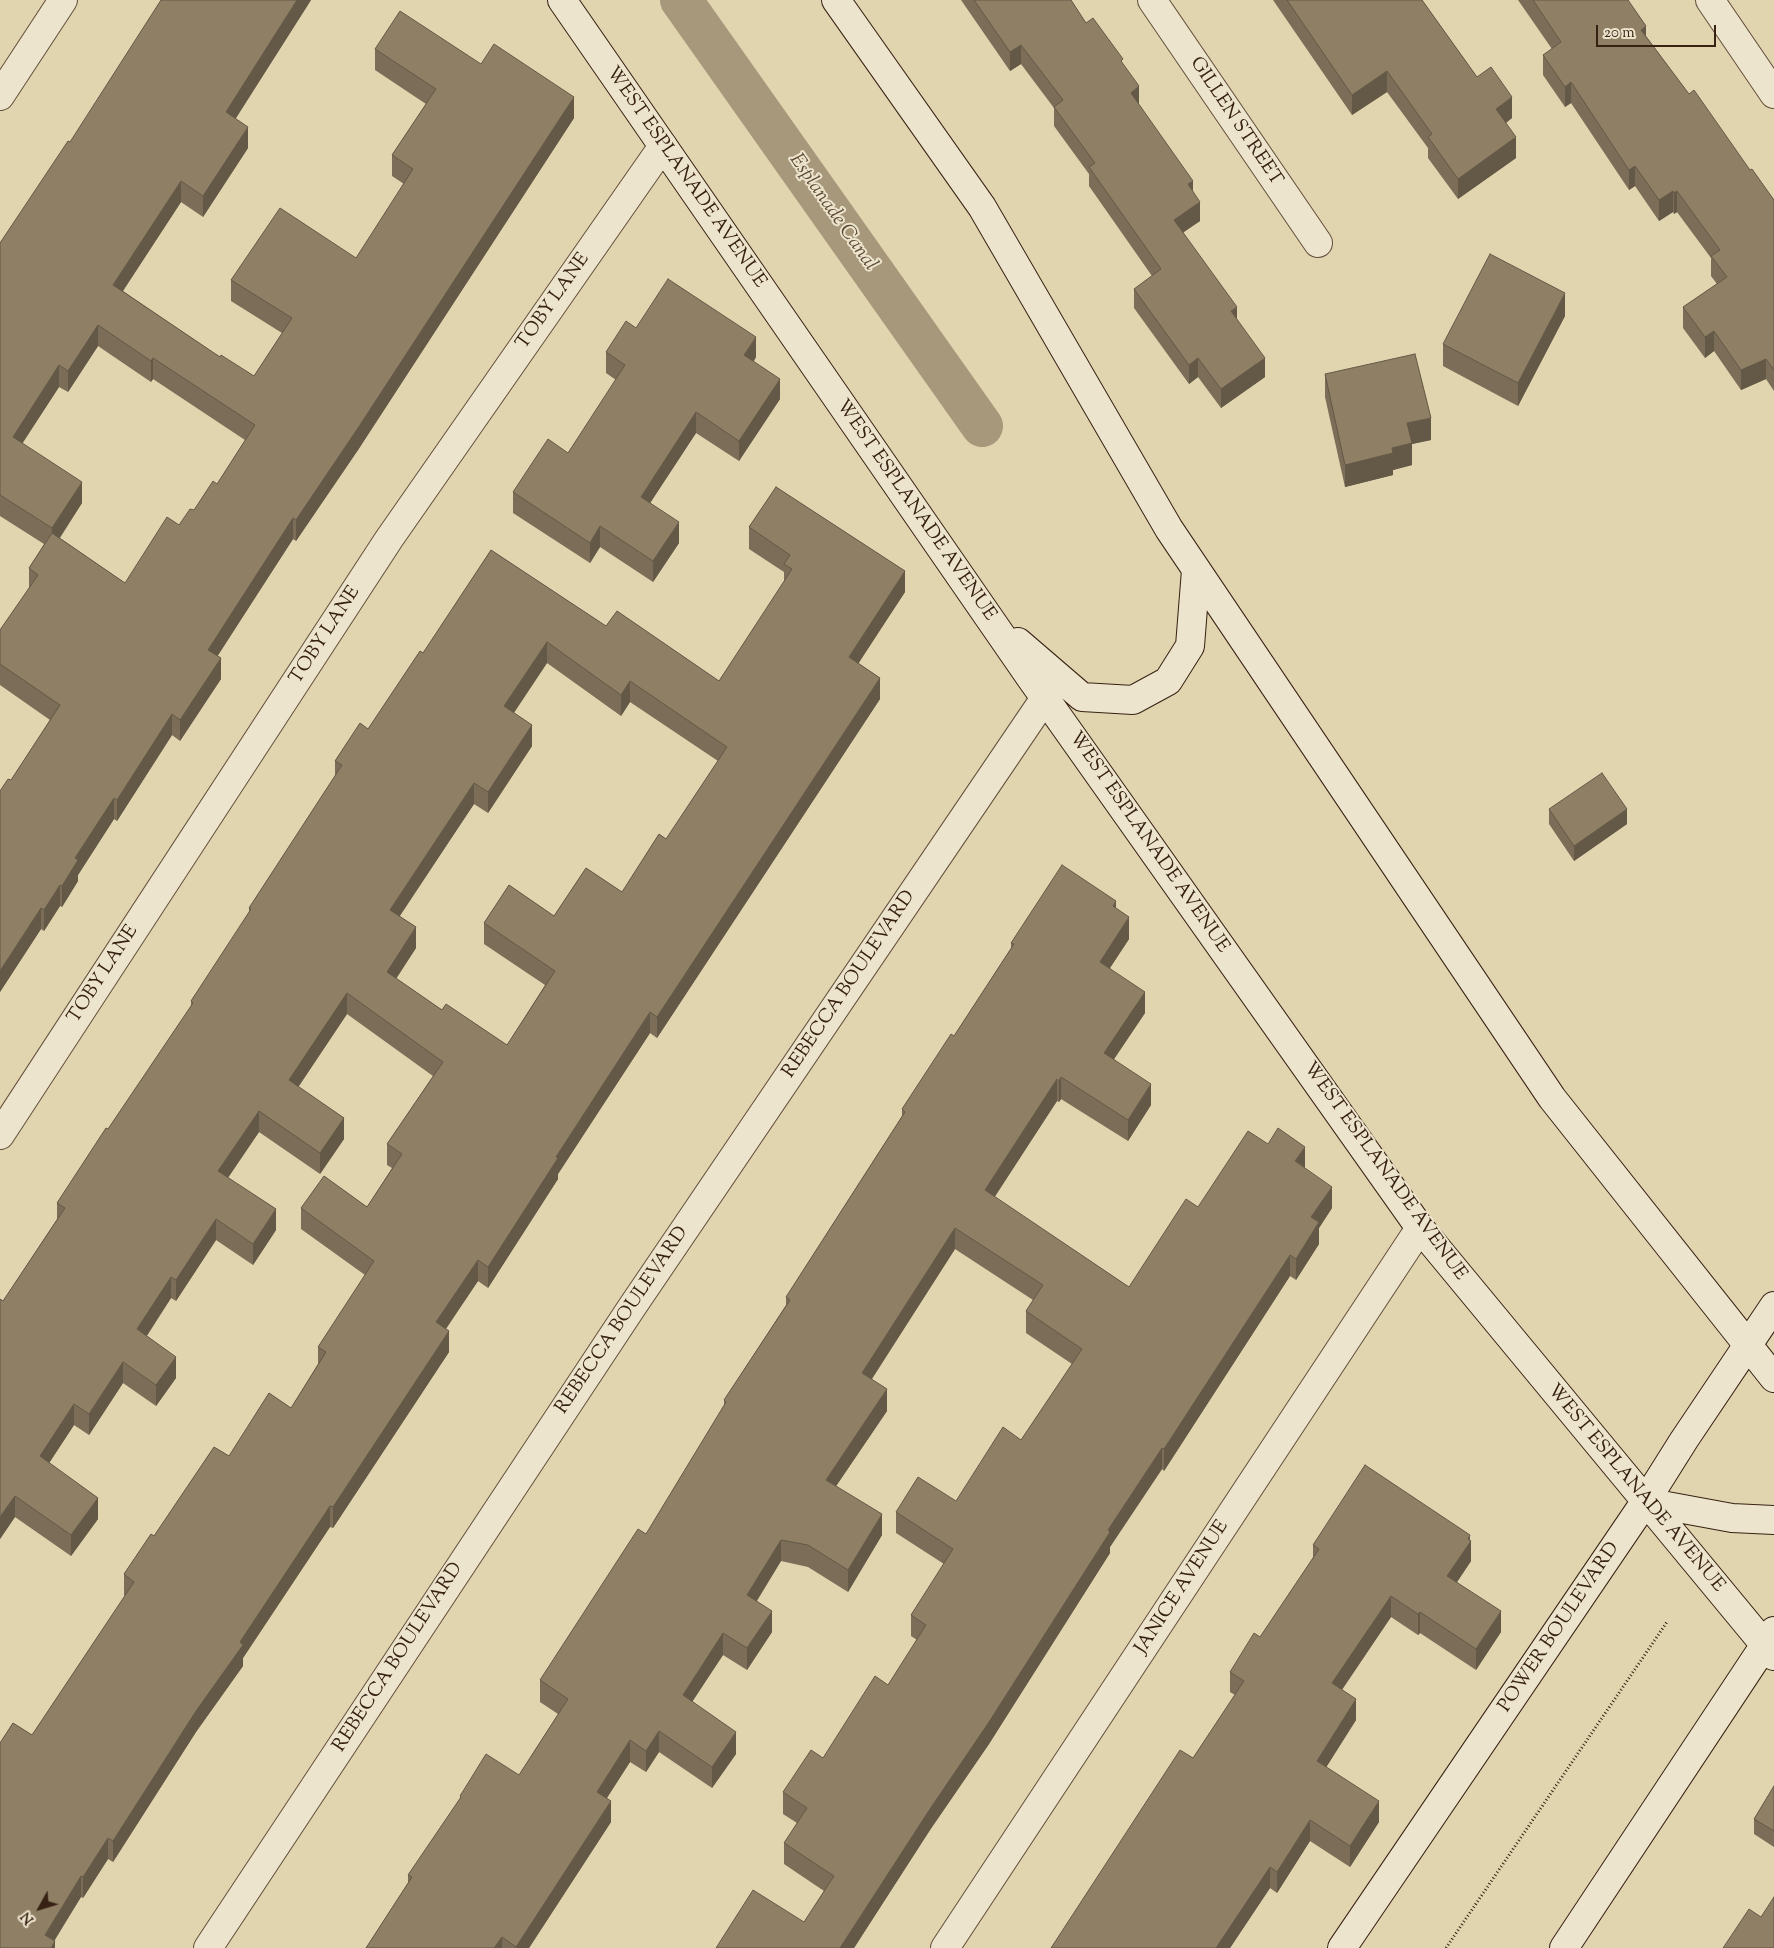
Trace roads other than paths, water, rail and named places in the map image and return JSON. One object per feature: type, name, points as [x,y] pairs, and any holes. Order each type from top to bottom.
[{"type":"street","points":[[0,96],[63,0]]},
{"type":"street","name":"WEST ESPLANADE AVENUE","points":[[562,0],[986,615],[1420,1228],[1645,1502],[1771,1644]]},
{"type":"street","points":[[836,0],[982,207],[1169,529],[1552,1098],[1774,1378]]},
{"type":"street","name":"GILLEN STREET","points":[[1152,0],[1318,243]]},
{"type":"street","points":[[1710,0],[1774,94]]},
{"type":"street","name":"TOBY LANE","points":[[0,1135],[389,539],[663,146]]},
{"type":"street","points":[[986,615],[1082,697],[1133,700],[1168,681],[1190,646],[1196,570]]},
{"type":"street","name":"REBECCA BOULEVARD","points":[[208,1948],[632,1307],[1045,698]]},
{"type":"street","name":"JANICE AVENUE","points":[[945,1948],[1420,1228]]},
{"type":"street","name":"POWER BOULEVARD","points":[[1342,1948],[1645,1502],[1774,1306]]},
{"type":"street","points":[[1645,1502],[1732,1518],[1774,1520]]},
{"type":"street","points":[[1564,1948],[1771,1644]]},
{"type":"waterway","name":"Esplanade Canal","points":[[681,0],[982,426]]}]
